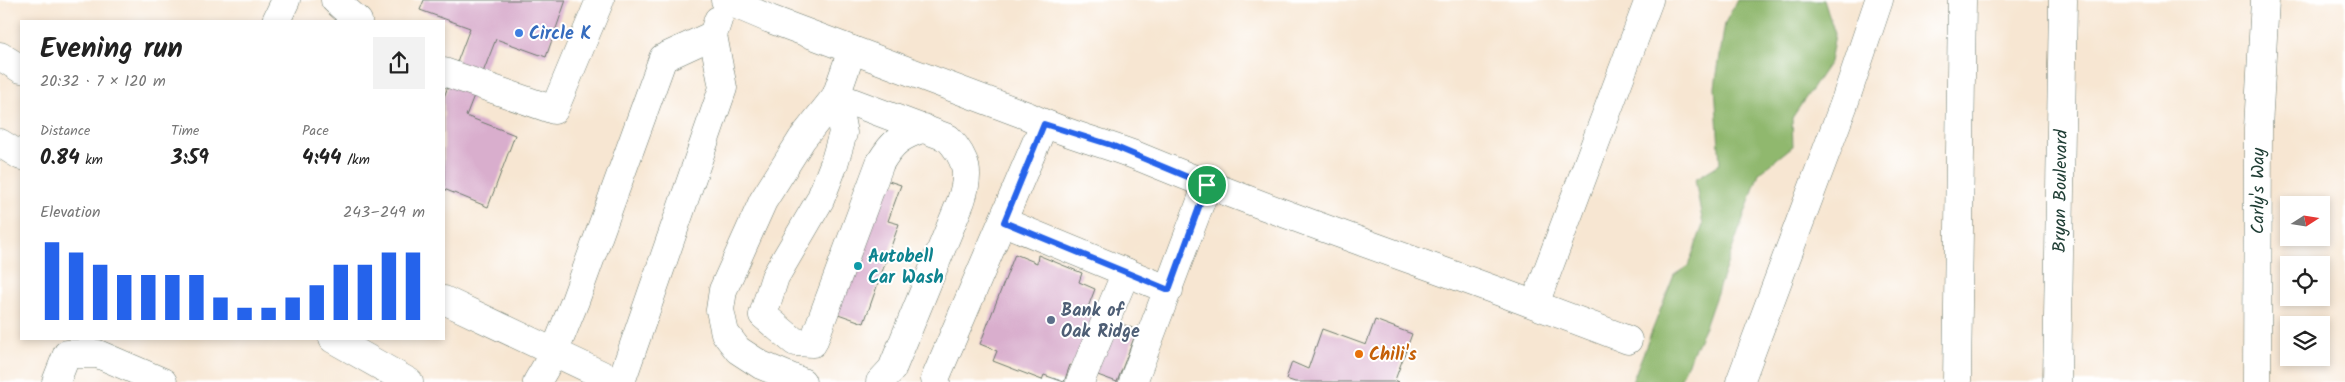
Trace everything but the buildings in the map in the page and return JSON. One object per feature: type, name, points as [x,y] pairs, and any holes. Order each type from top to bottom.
[{"type":"main road","points":[[276,20],[286,0]]},
{"type":"main road","points":[[335,0],[357,20]]},
{"type":"main road","points":[[445,72],[554,110],[600,0]]},
{"type":"main road","points":[[621,382],[723,88],[713,35],[724,0],[1028,116],[1044,124],[1111,145],[1207,185],[1535,304],[1628,340]]},
{"type":"main road","points":[[1535,304],[1649,0]]},
{"type":"main road","points":[[1740,382],[1844,104],[1879,0]]},
{"type":"main road","points":[[1957,382],[1962,0]]},
{"type":"main road","name":"Bryan Boulevard","points":[[2057,382],[2063,0]]},
{"type":"main road","name":"Carly's Way","points":[[2257,382],[2258,128],[2265,0]]},
{"type":"main road","points":[[537,382],[554,353],[575,301],[663,58],[713,35]]},
{"type":"main road","points":[[802,382],[761,365],[738,350],[725,333],[720,310],[723,290],[762,200],[802,139],[836,96],[852,50]]},
{"type":"main road","points":[[0,56],[20,68]]},
{"type":"main road","points":[[836,96],[948,138],[958,149],[965,164],[967,183],[892,369],[880,382]]},
{"type":"main road","points":[[836,96],[843,133],[834,164],[820,200],[775,277],[763,315],[795,342],[812,343],[880,162],[889,148],[903,135],[924,128]]},
{"type":"main road","points":[[936,382],[935,379],[1004,222],[1044,124]]},
{"type":"main road","points":[[0,143],[20,155]]},
{"type":"main road","points":[[1133,382],[1207,185]]},
{"type":"main road","points":[[1004,222],[1169,290]]},
{"type":"main road","points":[[1080,382],[1126,272]]},
{"type":"main road","points":[[445,300],[617,382]]},
{"type":"main road","points":[[335,340],[409,382]]},
{"type":"main road","points":[[56,382],[67,354],[98,354],[164,382]]},
{"type":"green space","points":[[1737,0],[1824,0],[1835,34],[1830,62],[1792,118],[1793,146],[1759,173],[1705,327],[1679,382],[1632,382],[1674,275],[1688,266],[1703,225],[1695,179],[1720,164],[1715,87],[1725,23]]},
{"type":"place","name":"Circle K","points":[[519,33]]},
{"type":"place","name":"Autobell Car Wash","points":[[858,266]]},
{"type":"place","name":"Bank of Oak Ridge","points":[[1051,320]]},
{"type":"place","name":"Chili's","points":[[1359,354]]},
{"type":"route","points":[[1044,124],[1111,145],[1207,185],[1169,290],[1004,222],[1044,124]]}]
